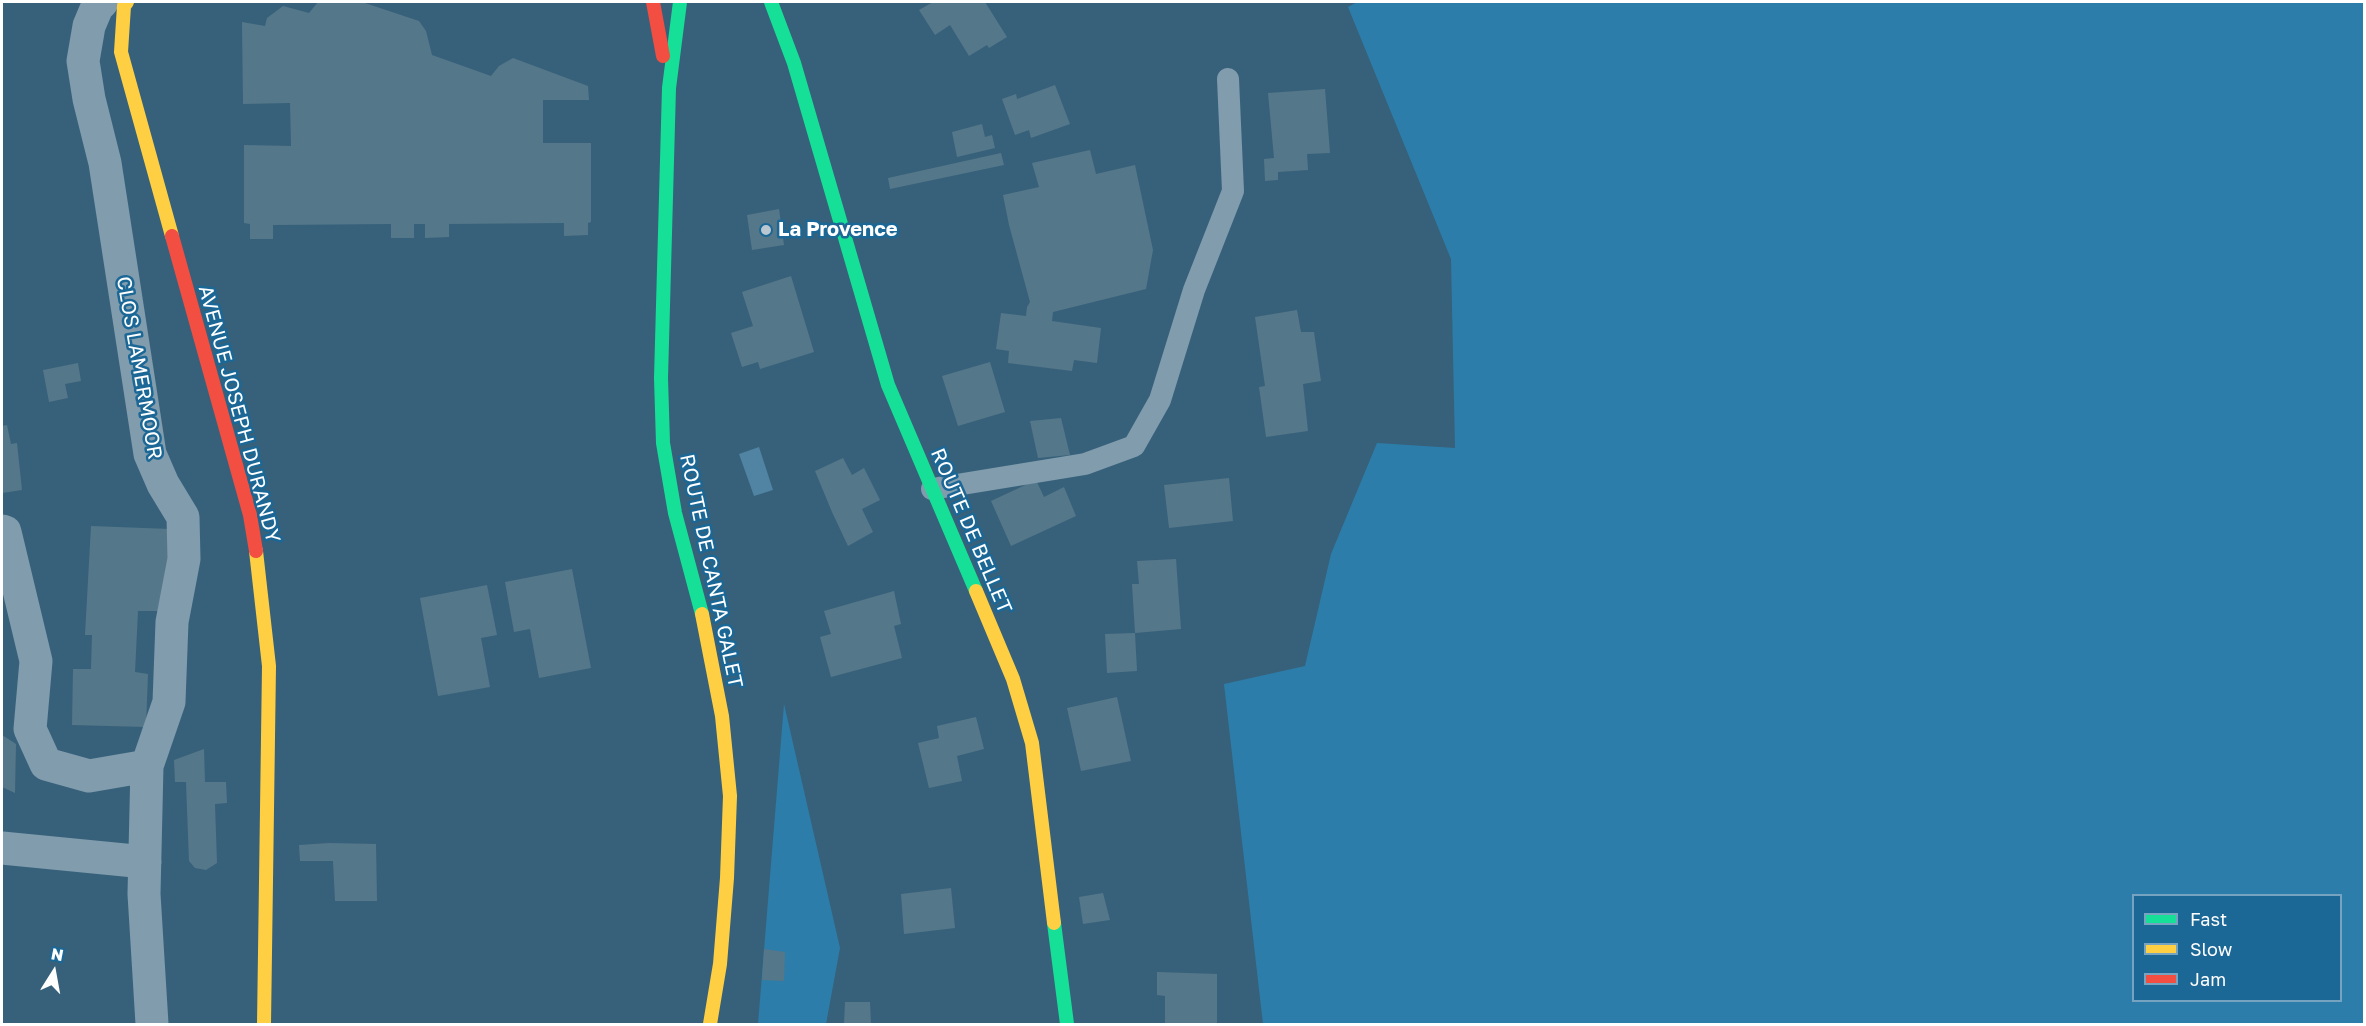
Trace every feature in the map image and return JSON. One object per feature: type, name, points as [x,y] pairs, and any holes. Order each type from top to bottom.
[{"type":"street","name":"CLOS LAMERMOOR","points":[[102,2],[97,7],[89,26],[83,61],[89,99],[105,163],[150,454],[183,517],[184,559],[172,621],[169,702],[147,766],[144,894],[152,1024]]},
{"type":"street","name":"AVENUE JOSEPH DURANDY","points":[[127,2],[124,6],[121,52],[250,516],[261,581],[270,666],[264,1024]]},
{"type":"street","name":"ROUTE DE CANTA GALET","points":[[653,2],[669,88]]},
{"type":"street","name":"ROUTE DE CANTA GALET","points":[[680,2],[669,88],[661,378],[663,443],[675,513],[708,637],[722,716],[730,796],[727,878],[720,964],[710,1024]]},
{"type":"street","name":"ROUTE DE BELLET","points":[[771,2],[794,63],[888,385],[1012,679],[1032,743],[1067,1024]]},
{"type":"street","name":"ROUTE DE BELLET","points":[[758,10],[794,63]]},
{"type":"street","points":[[2,531],[5,532],[36,661],[30,729],[46,764],[89,776],[147,766]]},
{"type":"street","points":[[2,848],[145,862]]},
{"type":"lane","points":[[932,489],[1085,464],[1134,446],[1160,400],[1194,290],[1233,190],[1228,79]]},
{"type":"shaded area","points":[[1357,2],[2364,2],[2364,1024],[1263,1024],[1224,684],[1305,666],[1331,554],[1377,443],[1455,448],[1451,259],[1348,7]]},
{"type":"shaded area","points":[[759,447],[773,490],[754,496],[739,454]]},
{"type":"shaded area","points":[[784,704],[840,948],[826,1024],[758,1024]]},
{"type":"building","points":[[318,2],[362,2],[419,21],[426,31],[432,55],[491,76],[499,66],[513,58],[588,86],[589,100],[543,100],[543,143],[591,143],[591,222],[588,223],[588,235],[564,236],[564,223],[449,224],[449,237],[425,238],[425,224],[414,224],[414,238],[391,238],[391,224],[273,225],[273,239],[250,239],[250,224],[244,223],[244,145],[291,146],[290,103],[243,104],[242,22],[265,26],[267,18],[283,6],[309,13]]},
{"type":"building","points":[[933,2],[985,2],[1007,37],[969,56],[950,25],[935,35],[919,10]]},
{"type":"building","points":[[1055,85],[1070,124],[1031,138],[1029,130],[1015,135],[1002,99],[1016,94],[1017,99]]},
{"type":"building","points":[[1325,89],[1330,153],[1307,154],[1308,170],[1278,172],[1278,180],[1265,181],[1264,159],[1274,158],[1268,93]]},
{"type":"building","points":[[982,124],[985,137],[992,135],[995,148],[957,157],[952,132]]},
{"type":"building","points":[[1090,150],[1096,174],[1135,165],[1153,250],[1146,289],[1053,312],[1052,321],[1101,328],[1097,363],[1074,360],[1072,371],[1008,363],[1009,351],[996,349],[1001,313],[1026,316],[1030,302],[1003,195],[1039,187],[1032,163]]},
{"type":"building","points":[[1001,153],[1004,165],[890,189],[888,178]]},
{"type":"building","name":"La Provence","points":[[779,209],[784,245],[752,250],[747,215]]},
{"type":"building","points":[[791,276],[814,352],[760,369],[758,362],[742,367],[731,333],[753,326],[742,292]]},
{"type":"building","points":[[1297,310],[1301,332],[1314,332],[1321,381],[1303,384],[1308,431],[1266,437],[1259,387],[1265,386],[1255,317]]},
{"type":"building","points":[[990,362],[1005,412],[958,426],[942,376]]},
{"type":"building","points":[[78,363],[81,381],[65,384],[68,398],[49,402],[43,370]]},
{"type":"building","points":[[1061,418],[1070,455],[1038,458],[1030,421]]},
{"type":"building","points":[[7,425],[11,444],[17,443],[22,490],[2,493],[2,426]]},
{"type":"building","points":[[843,458],[852,475],[864,468],[880,500],[862,509],[873,532],[848,546],[815,471]]},
{"type":"building","points":[[1229,478],[1233,521],[1169,528],[1164,485]]},
{"type":"building","points":[[1036,480],[1044,497],[1064,487],[1076,516],[1011,546],[991,501]]},
{"type":"building","points":[[91,526],[170,529],[167,611],[138,611],[135,672],[148,674],[146,727],[72,725],[73,669],[91,669],[92,635],[85,635]]},
{"type":"building","points":[[1176,559],[1181,629],[1135,633],[1132,584],[1139,584],[1137,561]]},
{"type":"building","points":[[572,569],[591,668],[539,678],[530,629],[514,632],[505,582]]},
{"type":"building","points":[[487,585],[497,635],[481,638],[490,687],[438,696],[420,598]]},
{"type":"building","points":[[894,591],[901,624],[894,626],[902,658],[831,677],[820,637],[831,634],[824,611]]},
{"type":"building","points":[[1135,633],[1137,671],[1107,673],[1105,634]]},
{"type":"building","points":[[1117,697],[1131,761],[1081,771],[1067,708]]},
{"type":"building","points":[[976,717],[984,749],[957,756],[962,781],[929,788],[918,743],[939,738],[937,726]]},
{"type":"building","points":[[2,735],[16,744],[15,793],[2,787]]},
{"type":"building","points":[[204,749],[205,782],[226,782],[227,803],[215,804],[217,863],[206,870],[195,868],[189,861],[186,782],[175,782],[174,760]]},
{"type":"building","points":[[376,844],[377,901],[335,901],[333,861],[300,861],[299,845]]},
{"type":"building","points":[[951,888],[955,928],[904,934],[901,894]]},
{"type":"building","points":[[1103,893],[1110,920],[1083,924],[1079,897]]},
{"type":"building","points":[[764,949],[785,952],[784,981],[762,980]]},
{"type":"building","points":[[1157,972],[1217,974],[1217,1024],[1165,1024],[1165,996],[1157,995]]},
{"type":"building","points":[[845,1002],[870,1002],[871,1024],[844,1024]]},
{"type":"traffic: fast","points":[[680,2],[669,88],[661,378],[663,443],[675,513],[702,614]]},
{"type":"traffic: fast","points":[[771,2],[794,63],[888,385],[976,591]]},
{"type":"traffic: fast","points":[[1054,923],[1067,1024]]},
{"type":"traffic: slow","points":[[127,2],[124,6],[121,52],[172,236]]},
{"type":"traffic: slow","points":[[256,551],[269,666],[264,1024]]},
{"type":"traffic: slow","points":[[976,591],[1013,679],[1032,743],[1054,923]]},
{"type":"traffic: slow","points":[[702,614],[722,716],[730,796],[727,878],[720,964],[710,1024]]},
{"type":"traffic: jam","points":[[653,2],[663,56]]},
{"type":"traffic: jam","points":[[172,236],[250,515],[256,551]]},
{"type":"place","name":"La Provence","points":[[766,230]]}]
